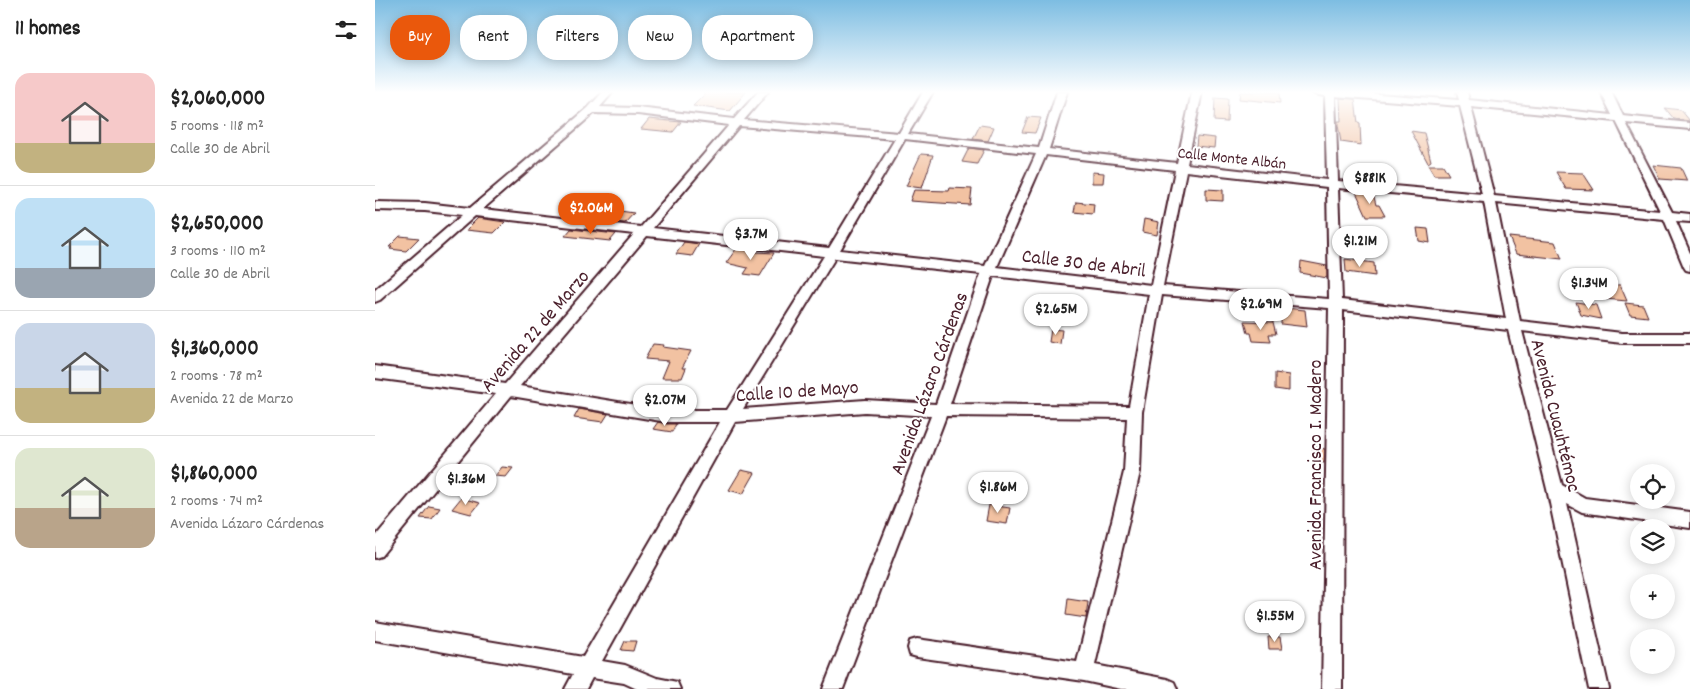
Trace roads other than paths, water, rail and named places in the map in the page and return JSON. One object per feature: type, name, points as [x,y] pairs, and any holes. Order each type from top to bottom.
[{"type":"street","points":[[375,297],[574,124]]},
{"type":"street","name":"Avenida 22 de Marzo","points":[[375,550],[508,390],[737,124]]},
{"type":"street","name":"Calle Monte Albán","points":[[753,124],[902,136],[1334,184],[1690,218]]},
{"type":"street","points":[[575,689],[731,416],[909,124]]},
{"type":"street","name":"Avenida Lázaro Cárdenas","points":[[833,689],[941,410],[989,270],[1043,151],[1052,124]]},
{"type":"street","points":[[1084,672],[1132,472],[1135,412],[1156,290],[1190,124]]},
{"type":"street","name":"Avenida Francisco I. Madero","points":[[1329,124],[1334,184],[1336,304],[1332,689]]},
{"type":"street","name":"Avenida Cuauhtémoc","points":[[1470,124],[1489,199],[1514,325],[1555,489],[1599,689]]},
{"type":"street","points":[[1624,124],[1690,267]]},
{"type":"street","points":[[1674,124],[1690,126]]},
{"type":"street","points":[[375,206],[425,207],[474,212]]},
{"type":"street","name":"Calle 30 de Abril","points":[[474,212],[644,233],[1156,290],[1336,304],[1622,338],[1690,338]]},
{"type":"street","name":"Calle 10 de Mayo","points":[[375,372],[508,390],[667,416],[731,416],[865,406],[941,410],[1135,412]]},
{"type":"street","points":[[1555,489],[1581,505],[1690,520]]},
{"type":"street","points":[[375,631],[625,674],[657,688],[670,689]]},
{"type":"street","points":[[917,648],[1084,672],[1167,689]]}]
